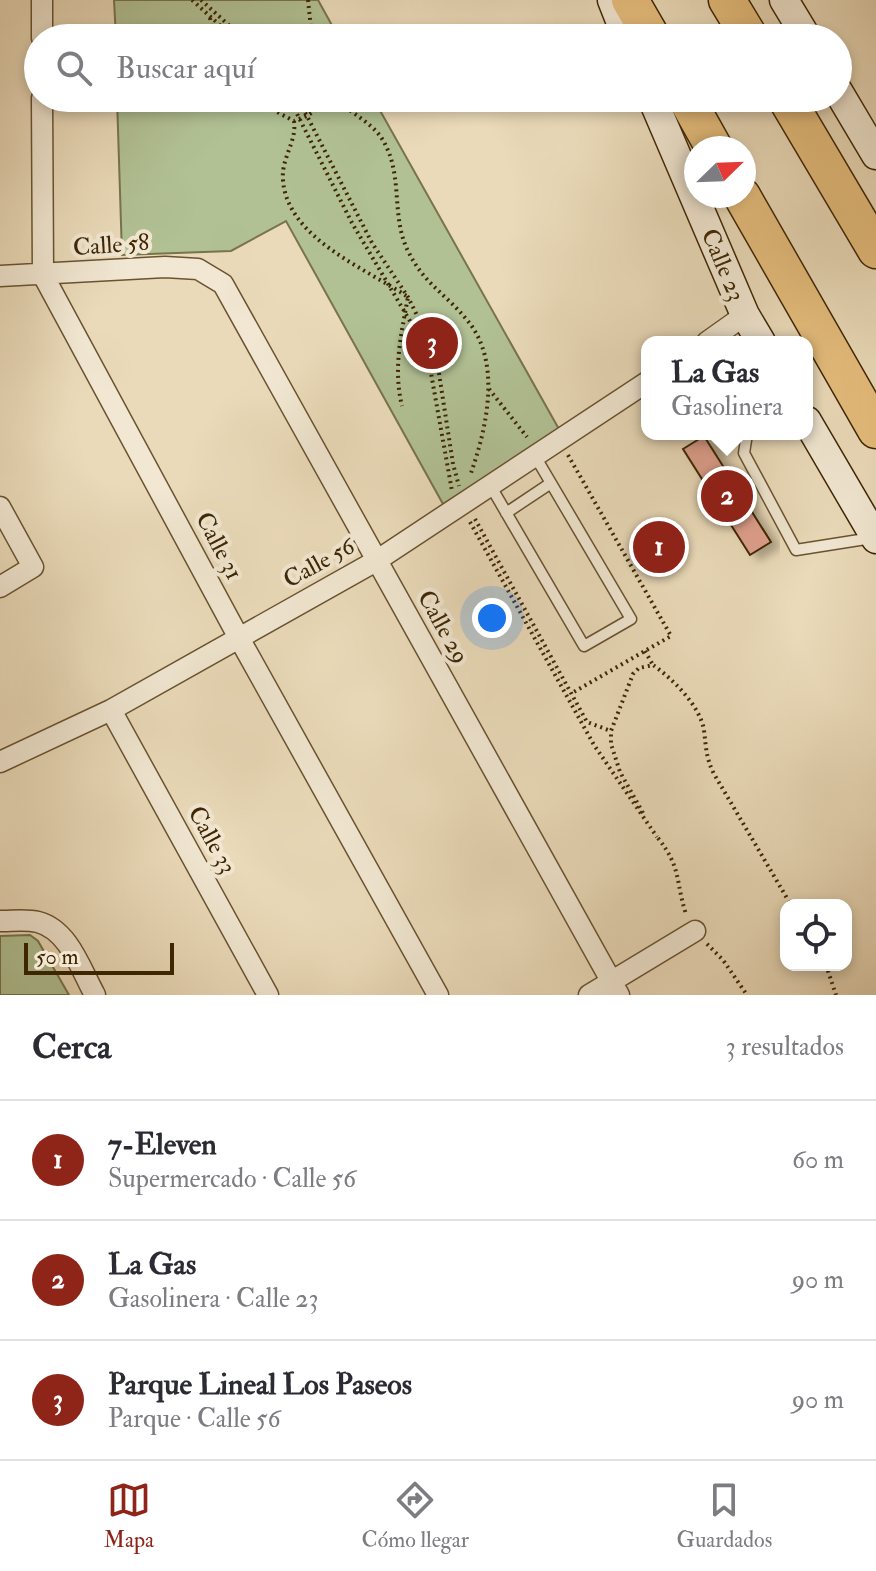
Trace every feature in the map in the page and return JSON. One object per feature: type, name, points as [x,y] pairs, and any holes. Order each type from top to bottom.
[{"type":"highway","points":[[630,0],[644,24]]},
{"type":"highway","points":[[727,0],[742,24]]},
{"type":"highway","points":[[694,112],[707,136]]},
{"type":"highway","points":[[794,112],[875,248]]},
{"type":"highway","points":[[749,208],[876,430]]},
{"type":"main road","points":[[612,0],[621,24]]},
{"type":"main road","points":[[784,0],[799,24]]},
{"type":"main road","name":"Calle 23","points":[[658,112],[745,315],[757,336]]},
{"type":"main road","points":[[850,112],[876,155]]},
{"type":"main road","points":[[813,431],[876,538]]},
{"type":"street","points":[[42,0],[42,24]]},
{"type":"street","name":"Calle 31","points":[[42,112],[43,275],[239,638],[438,995]]},
{"type":"street","name":"Calle 58","points":[[0,276],[165,267],[198,269],[223,284]]},
{"type":"street","name":"Calle 29","points":[[223,284],[616,989]]},
{"type":"street","points":[[715,336],[745,315]]},
{"type":"street","name":"Calle 56","points":[[0,762],[111,710],[376,561],[466,502],[534,450],[641,386]]},
{"type":"street","points":[[0,507],[33,567],[0,587]]},
{"type":"street","name":"Calle 33","points":[[111,710],[268,995]]},
{"type":"street","points":[[0,921],[36,921],[51,927],[65,939],[95,995]]},
{"type":"street","points":[[589,995],[616,989],[695,931]]},
{"type":"lane","points":[[746,440],[744,453],[796,550],[876,538]]},
{"type":"lane","points":[[490,485],[584,646],[631,619],[534,450]]},
{"type":"lane","points":[[506,513],[551,483]]},
{"type":"path","points":[[192,0],[219,24]]},
{"type":"path","points":[[201,0],[229,24]]},
{"type":"path","points":[[308,0],[311,24]]},
{"type":"path","points":[[208,3],[211,24]]},
{"type":"path","points":[[281,112],[298,120],[313,112]]},
{"type":"path","points":[[296,112],[352,223],[405,312],[429,362],[452,492],[466,502],[587,722],[611,731]]},
{"type":"path","points":[[304,112],[372,243],[408,297],[436,354],[453,464],[466,502],[594,745],[671,855],[678,870],[681,899],[690,925],[723,960],[747,995]]},
{"type":"path","points":[[353,112],[366,120],[385,143],[395,165],[400,225],[406,246],[427,282],[453,305],[476,332],[483,350],[489,389],[470,479]]},
{"type":"path","points":[[298,120],[296,134],[282,167],[283,187],[297,220],[333,251],[408,297]]},
{"type":"path","points":[[402,406],[397,387],[397,351],[408,297]]},
{"type":"path","points":[[489,389],[517,422],[534,450]]},
{"type":"path","points":[[645,651],[653,665],[702,721],[705,752],[714,774],[787,899]]},
{"type":"path","points":[[653,665],[639,668],[633,674],[611,731],[611,744],[620,772],[657,837]]},
{"type":"path","points":[[828,971],[836,995]]},
{"type":"green space","points":[[114,0],[318,0],[331,24],[115,24]]},
{"type":"green space","points":[[117,112],[381,112],[560,431],[443,504],[286,221],[231,251],[122,255]]},
{"type":"green space","points":[[30,935],[38,941],[69,995],[0,995],[0,936]]},
{"type":"building","points":[[698,440],[707,440],[771,542],[750,555],[683,449]]},
{"type":"place","name":"Parque Lineal Los Paseos","points":[[432,343]]},
{"type":"place","name":"La Gas","points":[[727,496]]},
{"type":"place","name":"7-Eleven","points":[[659,547]]}]
